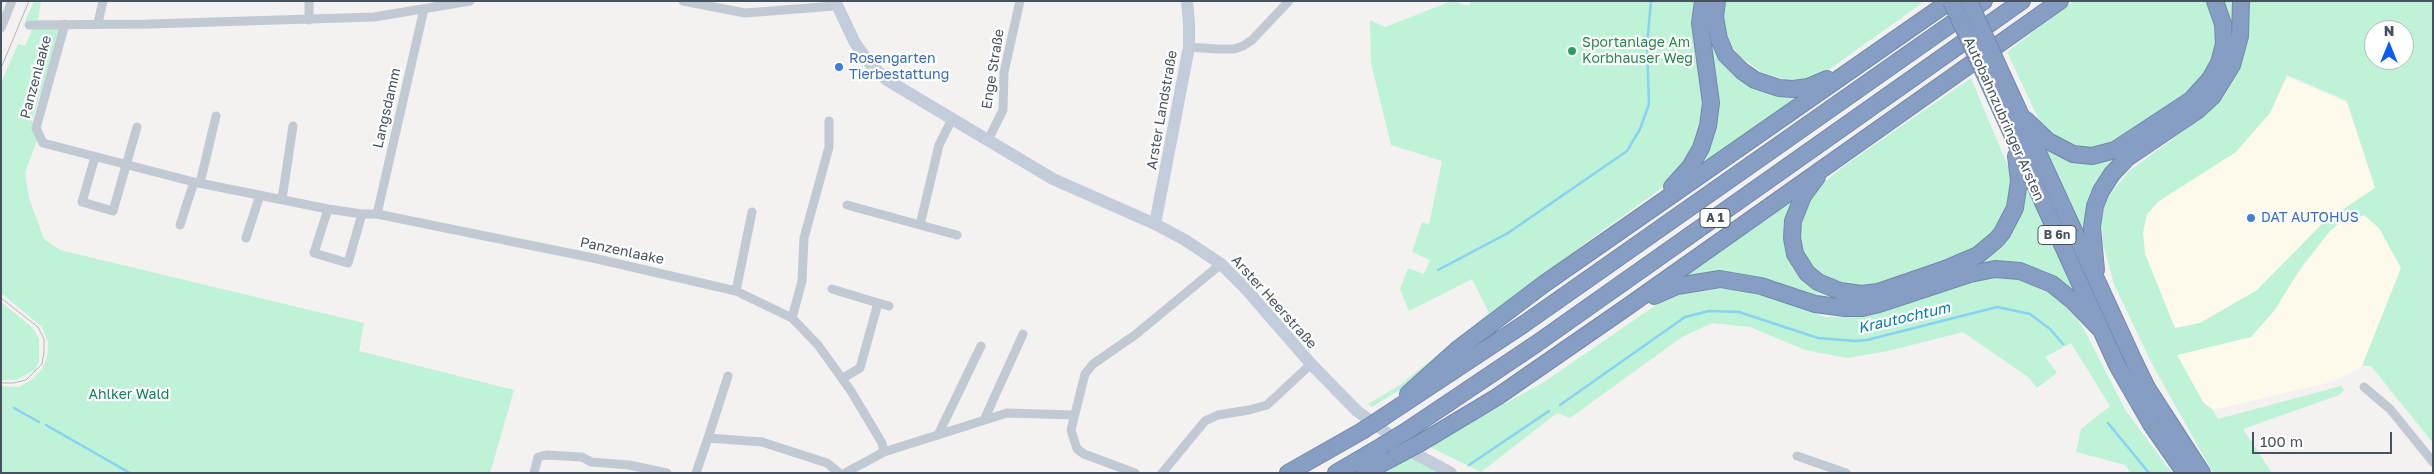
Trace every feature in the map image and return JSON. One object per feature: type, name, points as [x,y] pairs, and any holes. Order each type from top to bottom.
[{"type":"highway","points":[[1652,208],[1690,167],[1701,148],[1708,126],[1711,104],[1700,23],[1703,1]]},
{"type":"highway","points":[[1717,1],[1715,17],[1719,38],[1726,55],[1742,71],[1755,80],[1779,88],[1808,87],[1859,65]]},
{"type":"highway","points":[[1385,416],[1417,384],[1458,349],[1544,284],[1951,1]]},
{"type":"highway","name":"Autobahnzubringer Arsten","points":[[1951,1],[1992,72],[2020,114],[2098,287],[2147,388],[2202,473]]},
{"type":"highway","name":"Autobahnzubringer Arsten","points":[[1969,1],[2014,139],[2101,330],[2136,399],[2186,473]]},
{"type":"highway","name":"A 1","points":[[1288,473],[1362,431],[1541,313],[1984,1]]},
{"type":"highway","name":"A 1","points":[[1336,473],[1404,432],[1536,344],[2022,1]]},
{"type":"highway","points":[[1364,473],[1422,442],[1497,397],[2060,1]]},
{"type":"highway","points":[[2020,114],[2048,141],[2072,154],[2092,156],[2115,150],[2191,100],[2210,79],[2219,63],[2224,44],[2223,24],[2215,1]]},
{"type":"highway","points":[[2098,287],[2092,227],[2095,206],[2101,191],[2112,174],[2128,158],[2198,110],[2213,96],[2232,65],[2240,36],[2241,1]]},
{"type":"highway","points":[[1825,165],[1796,210],[1792,231],[1795,254],[1807,273],[1829,287],[1848,293],[1878,292],[1945,269],[1978,255],[1996,240],[2010,219],[2018,194],[2019,181],[2014,139]]},
{"type":"highway","points":[[1627,307],[1677,286],[1720,279],[1761,286],[1815,304],[1862,308],[1970,274],[1995,269],[2020,271],[2052,284],[2073,301],[2101,330]]},
{"type":"street","points":[[2,25],[12,1]]},
{"type":"street","points":[[98,23],[103,1]]},
{"type":"street","points":[[309,1],[309,20]]},
{"type":"street","points":[[29,24],[309,20],[374,17],[470,1]]},
{"type":"street","points":[[683,1],[745,13],[835,4]]},
{"type":"street","name":"Enge Straße","points":[[988,140],[1003,110],[1004,72],[1020,1]]},
{"type":"street","name":"Arster Landstraße","points":[[1155,224],[1188,46],[1190,24],[1186,1]]},
{"type":"street","points":[[1188,46],[1234,49],[1243,46],[1252,40],[1289,1]]},
{"type":"street","name":"Arster Heerstraße","points":[[835,4],[856,43],[872,66],[887,80],[1053,179],[1155,224],[1185,240],[1221,264],[1246,288],[1311,364],[1357,411],[1384,433],[1416,454],[1451,473]]},
{"type":"street","name":"Langsdamm","points":[[377,214],[424,9]]},
{"type":"street","name":"Panzenlaake","points":[[65,24],[36,128],[43,143],[95,158],[197,182],[328,209],[362,214],[377,214],[594,258],[736,291],[792,318],[818,345],[843,378],[882,443],[884,452]]},
{"type":"street","points":[[180,224],[197,182],[216,116]]},
{"type":"street","points":[[920,225],[939,145],[952,119]]},
{"type":"street","points":[[792,318],[802,281],[804,238],[828,153],[828,121]]},
{"type":"street","points":[[282,199],[293,126]]},
{"type":"street","points":[[95,158],[82,202],[113,211],[138,127]]},
{"type":"street","points":[[246,238],[260,195]]},
{"type":"street","points":[[848,205],[957,235]]},
{"type":"street","points":[[328,209],[314,253],[348,263],[362,214]]},
{"type":"street","points":[[736,291],[752,212]]},
{"type":"street","points":[[1135,473],[1084,454],[1078,449],[1071,430],[1087,371],[1142,330],[1221,264]]},
{"type":"street","points":[[832,289],[889,306]]},
{"type":"street","points":[[843,378],[860,368],[878,304]]},
{"type":"street","points":[[984,420],[1023,334]]},
{"type":"street","points":[[938,435],[981,346]]},
{"type":"street","points":[[1162,473],[1205,421],[1218,415],[1250,410],[1266,405],[1311,364]]},
{"type":"street","points":[[696,473],[728,376]]},
{"type":"street","points":[[2364,387],[2390,409],[2433,462]]},
{"type":"street","points":[[845,473],[884,452],[1007,413],[1074,415]]},
{"type":"street","points":[[708,438],[762,442],[827,463],[839,473]]},
{"type":"street","points":[[534,473],[538,457],[546,455],[582,458],[591,462],[629,465],[667,473]]},
{"type":"street","points":[[1797,456],[1846,473]]},
{"type":"shaded area","points":[[2287,77],[2346,102],[2376,188],[2324,222],[2257,290],[2200,323],[2175,328],[2145,254],[2143,232],[2147,214],[2159,201],[2236,151],[2270,113]]},
{"type":"shaded area","points":[[2364,215],[2379,228],[2401,268],[2362,366],[2335,381],[2213,410],[2203,402],[2177,355],[2251,337],[2330,231],[2337,225]]},
{"type":"green space","points":[[34,1],[41,1],[38,20],[25,21]]},
{"type":"green space","points":[[1452,1],[1470,5],[1471,1],[1696,1],[1704,104],[1701,127],[1693,148],[1678,172],[1659,190],[1580,247],[1409,384],[1372,407],[1368,404],[1400,385],[1489,313],[1472,279],[1409,311],[1400,289],[1408,268],[1424,274],[1430,260],[1412,252],[1422,222],[1429,225],[1442,161],[1391,145],[1371,63],[1370,20],[1385,27]]},
{"type":"green space","points":[[1725,1],[1925,1],[1827,71],[1809,78],[1786,80],[1763,73],[1739,56],[1729,41],[1723,16]]},
{"type":"green space","points":[[2074,1],[2209,1],[2219,35],[2208,75],[2188,96],[2117,143],[2089,150],[2076,148],[2048,132],[2038,118],[2007,52]]},
{"type":"green space","points":[[2220,1],[2237,1],[2237,24],[2220,73]]},
{"type":"green space","points":[[2248,1],[2433,1],[2433,443],[2371,366],[2362,366],[2401,268],[2379,228],[2364,215],[2337,225],[2330,231],[2302,266],[2274,311],[2251,337],[2177,355],[2203,402],[2213,410],[2218,419],[2341,386],[2344,390],[2339,395],[2243,429],[2272,473],[2213,473],[2152,364],[2114,284],[2103,244],[2101,215],[2107,198],[2129,171],[2196,122],[2224,97],[2236,76],[2244,50]],"holes":[[[2287,75],[2347,101],[2375,188],[2324,222],[2257,290],[2200,323],[2175,328],[2145,254],[2143,232],[2147,214],[2159,201],[2236,152],[2270,113]]]},
{"type":"green space","points":[[1707,7],[1732,68],[1813,89],[1687,179],[1705,149]]},
{"type":"green space","name":"Ahlker Wald","points":[[62,27],[32,120],[37,140],[25,173],[29,198],[44,239],[60,250],[364,323],[359,351],[514,390],[490,473],[1,473],[1,386],[19,387],[31,380],[42,369],[47,357],[48,342],[42,327],[1,293],[1,83],[18,44],[25,46],[33,28]]},
{"type":"green space","points":[[1971,78],[2012,176],[2013,192],[2000,225],[1980,245],[1955,258],[1885,283],[1862,287],[1839,284],[1813,271],[1801,249],[1798,232],[1803,210],[1814,191],[1844,166]]},
{"type":"green space","points":[[2040,137],[2051,148],[2125,155],[2085,241]]},
{"type":"green space","points":[[2027,184],[2077,293],[2063,286],[1968,268]]},
{"type":"green space","points":[[1798,191],[1794,203],[1802,275],[1877,299],[1813,299],[1678,281],[1711,252],[1725,248]]},
{"type":"green space","points":[[1998,277],[2025,279],[2051,293],[2069,306],[2086,333],[2126,411],[2172,473],[2131,473],[2125,465],[2076,452],[2081,429],[2110,406],[2071,343],[2045,357],[2057,373],[2037,388],[2028,377],[1963,332],[1888,351],[1847,358],[1805,350],[1750,327],[1712,323],[1682,337],[1570,418],[1557,413],[1481,472],[1428,446],[1544,382],[1656,305],[1682,294],[1727,288],[1755,293],[1826,317],[1856,317],[1894,308],[1972,281]]},
{"type":"green space","points":[[1,302],[33,328],[39,339],[39,362],[35,370],[16,380],[1,380]]},
{"type":"green space","points":[[1409,456],[1440,473],[1378,473]]},
{"type":"waterway","points":[[1438,270],[1508,233],[1627,151],[1640,129],[1649,104],[1647,45],[1651,1]]},
{"type":"waterway","name":"Krautochtum","points":[[1560,405],[1685,317],[1709,311],[1739,312],[1818,338],[1855,341],[1867,340],[1997,307],[2030,314],[2050,329],[2063,344]]},
{"type":"waterway","points":[[14,408],[39,422]]},
{"type":"waterway","name":"Krautochtum","points":[[1469,465],[1549,411]]},
{"type":"waterway","points":[[2108,423],[2149,473]]},
{"type":"waterway","points":[[46,425],[130,473]]},
{"type":"tram line","points":[[1,68],[29,1]]},
{"type":"tram line","points":[[1,298],[38,327],[44,339],[42,364],[26,380],[1,383]]},
{"type":"place","name":"Sportanlage Am Korbhauser Weg","points":[[1572,51]]},
{"type":"place","name":"Rosengarten Tierbestattung","points":[[839,67]]},
{"type":"place","name":"DAT AUTOHUS","points":[[2251,218]]}]
